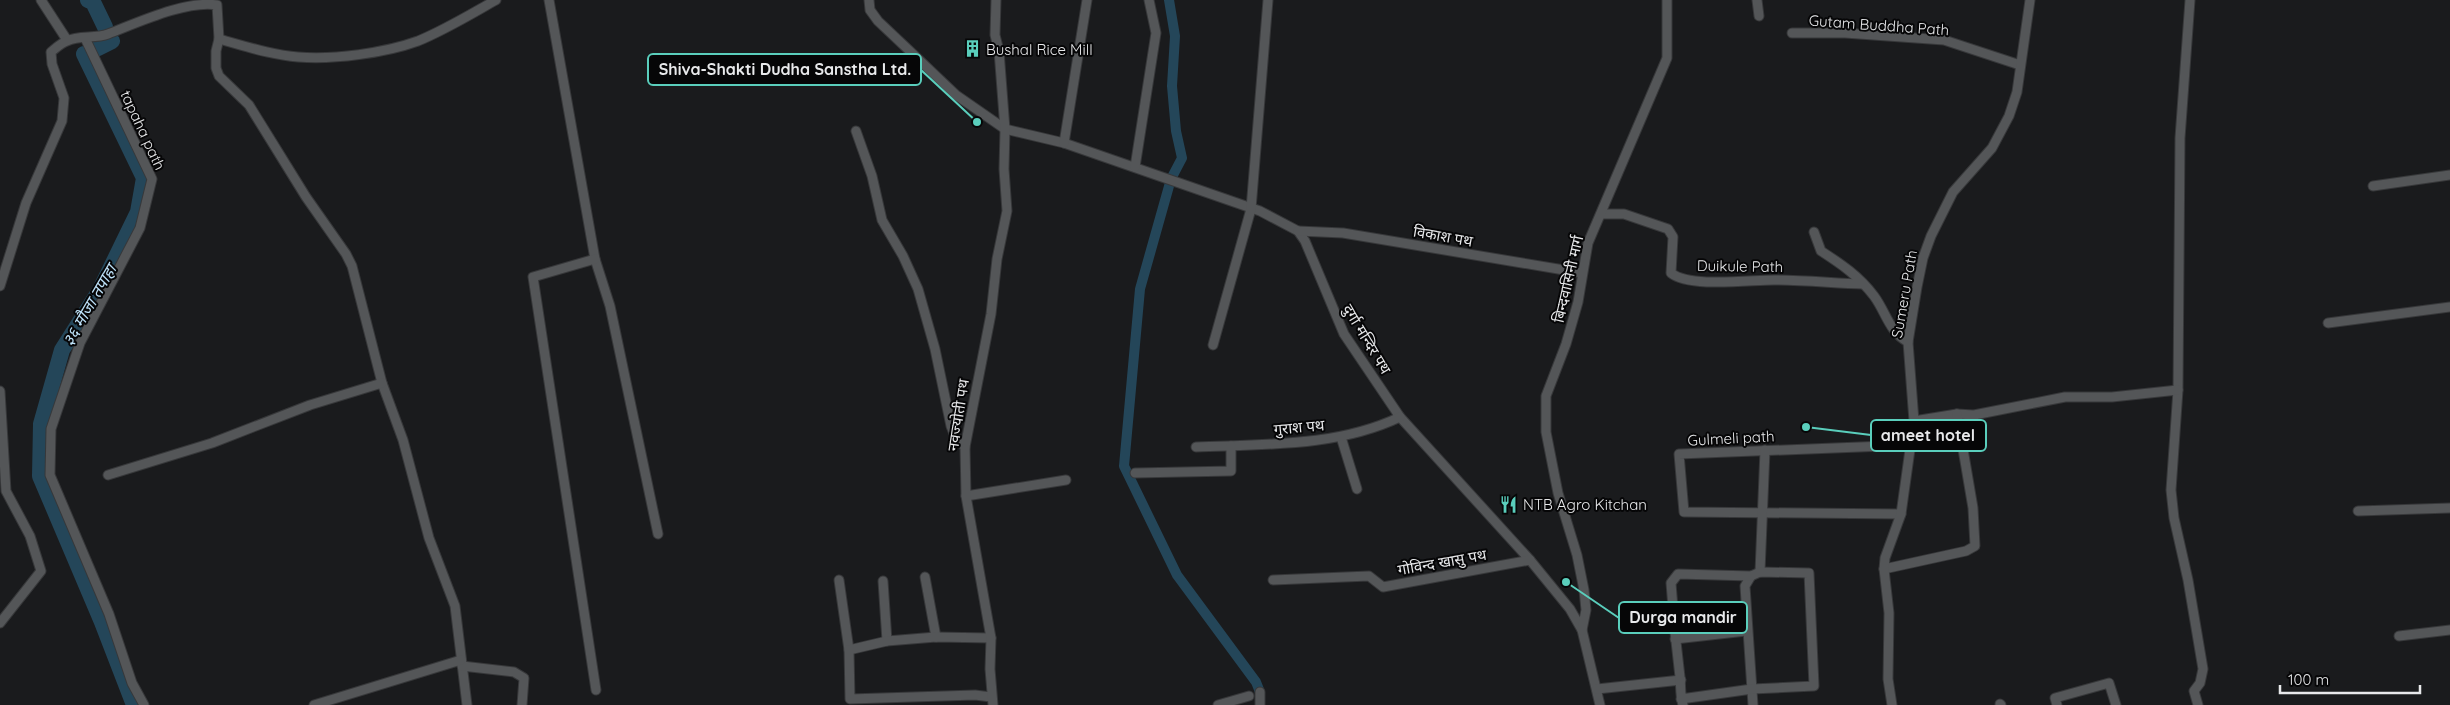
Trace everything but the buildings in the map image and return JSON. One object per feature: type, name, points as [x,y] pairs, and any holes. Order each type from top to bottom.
[{"type":"street","points":[[41,0],[67,40]]},
{"type":"street","points":[[219,39],[269,52],[298,57],[341,56],[387,49],[418,41],[496,0]]},
{"type":"street","points":[[549,0],[595,259],[610,306],[658,534]]},
{"type":"street","points":[[869,0],[870,10],[878,21],[956,95],[1005,129],[1064,143],[1135,167],[1251,209],[1298,231]]},
{"type":"street","name":"नवज्योती पथ","points":[[992,701],[992,638],[966,496],[965,447],[991,314],[997,259],[1006,218],[1005,129],[999,51],[995,35],[996,0]]},
{"type":"street","points":[[1064,143],[1087,0]]},
{"type":"street","points":[[1135,167],[1156,33],[1149,0]]},
{"type":"street","points":[[1213,345],[1251,209],[1268,0]]},
{"type":"street","name":"बिन्दवासिनी मार्ग","points":[[1582,630],[1586,610],[1582,575],[1558,494],[1546,432],[1545,413],[1551,380],[1566,344],[1578,302],[1588,243],[1602,214],[1639,118],[1667,58],[1668,0]]},
{"type":"street","points":[[1757,0],[1759,16]]},
{"type":"street","name":"Sumeru Path","points":[[1892,705],[1888,679],[1888,613],[1884,569],[1888,549],[1901,514],[1914,421],[1908,342],[1922,258],[1954,192],[2002,132],[2017,92],[2030,0]]},
{"type":"street","points":[[2190,0],[2180,138],[2178,390],[2172,503],[2203,669],[2200,683],[2194,691],[2198,705]]},
{"type":"street","points":[[0,286],[26,203],[62,121],[64,98],[52,64],[51,52],[67,40],[106,35],[154,15],[186,5],[208,2],[217,5],[219,39],[216,51],[216,68],[219,76],[249,104],[306,197],[346,254],[352,266],[382,383],[403,440],[429,538],[455,606],[467,705]]},
{"type":"street","name":"Gutam Buddha Path","points":[[1792,33],[1845,33],[1944,40],[2020,65]]},
{"type":"street","name":"tapaha path","points":[[85,38],[152,179],[140,228],[80,343],[51,429],[50,475],[109,614],[132,683],[144,705]]},
{"type":"street","points":[[856,131],[872,176],[882,220],[903,256],[918,289],[935,349],[951,426],[965,447]]},
{"type":"street","points":[[2373,186],[2450,175]]},
{"type":"street","name":"Duikule Path","points":[[1602,214],[1624,214],[1668,229],[1673,237],[1672,273],[1677,278],[1718,282],[1773,280],[1863,284]]},
{"type":"street","name":"विकाश पथ","points":[[1298,231],[1343,233],[1582,273]]},
{"type":"street","name":"दुर्गा मन्दिर पथ","points":[[1298,231],[1344,334],[1400,417],[1560,595],[1582,630],[1600,705]]},
{"type":"street","points":[[1814,232],[1820,251],[1838,260],[1855,274],[1874,296],[1896,335],[1908,342]]},
{"type":"street","points":[[595,259],[533,277],[596,690]]},
{"type":"street","points":[[2328,323],[2450,307]]},
{"type":"street","points":[[108,475],[212,443],[310,404],[382,383]]},
{"type":"street","points":[[1914,421],[1957,414],[1974,415],[2065,397],[2112,398],[2178,390]]},
{"type":"street","points":[[0,391],[6,491],[30,536],[41,571],[0,623]]},
{"type":"street","points":[[1884,569],[1966,551],[1975,546],[1973,508],[1957,414]]},
{"type":"street","name":"गुराश पथ","points":[[1196,447],[1310,442],[1342,437],[1386,424],[1400,417]]},
{"type":"street","points":[[1342,437],[1357,489]]},
{"type":"street","name":"Gulmeli path","points":[[1901,514],[1762,511],[1684,512],[1680,454],[1910,445]]},
{"type":"street","points":[[1135,473],[1231,471],[1232,446]]},
{"type":"street","points":[[1760,572],[1765,450]]},
{"type":"street","points":[[966,496],[1066,480]]},
{"type":"street","points":[[2358,511],[2450,508]]},
{"type":"street","name":"गोविन्द खासु पथ","points":[[1273,580],[1369,576],[1383,587],[1530,560]]},
{"type":"street","points":[[1760,572],[1809,573],[1814,686],[1752,689],[1682,702],[1671,583],[1678,574],[1751,576],[1760,572]]},
{"type":"street","points":[[1751,576],[1745,586],[1746,631],[1753,705]]},
{"type":"street","points":[[925,577],[936,637]]},
{"type":"street","points":[[839,580],[849,650],[850,699],[975,695],[992,701]]},
{"type":"street","points":[[883,581],[887,641]]},
{"type":"street","points":[[2399,636],[2450,630]]},
{"type":"street","points":[[1675,639],[1746,631]]},
{"type":"street","points":[[849,650],[887,641],[936,637],[992,638]]},
{"type":"street","points":[[314,705],[461,663],[514,672],[524,678],[522,705]]},
{"type":"street","points":[[1597,689],[1681,680]]},
{"type":"street","points":[[2057,705],[2055,698],[2109,683],[2116,705]]},
{"type":"street","points":[[1260,692],[1260,705]]},
{"type":"street","points":[[1218,705],[1249,696]]},
{"type":"waterway","points":[[88,0],[93,2],[105,27]]},
{"type":"waterway","points":[[1169,0],[1175,36],[1172,86],[1176,131],[1182,158],[1171,179],[1140,289],[1124,466],[1177,575],[1256,682],[1260,692]]},
{"type":"waterway","points":[[98,48],[112,41]]},
{"type":"waterway","name":"३६ मौजा तपाहा","points":[[84,54],[144,178],[138,212],[100,290],[62,350],[41,424],[40,476],[102,622],[134,705]]},
{"type":"place","name":"Bushal Rice Mill","points":[[972,49]]},
{"type":"place","name":"Shiva-Shakti Dudha Sanstha Ltd.","points":[[977,122]]},
{"type":"place","name":"ameet hotel","points":[[1806,427]]},
{"type":"place","name":"NTB Agro Kitchan","points":[[1509,504]]},
{"type":"place","name":"Durga mandir","points":[[1566,582]]}]
